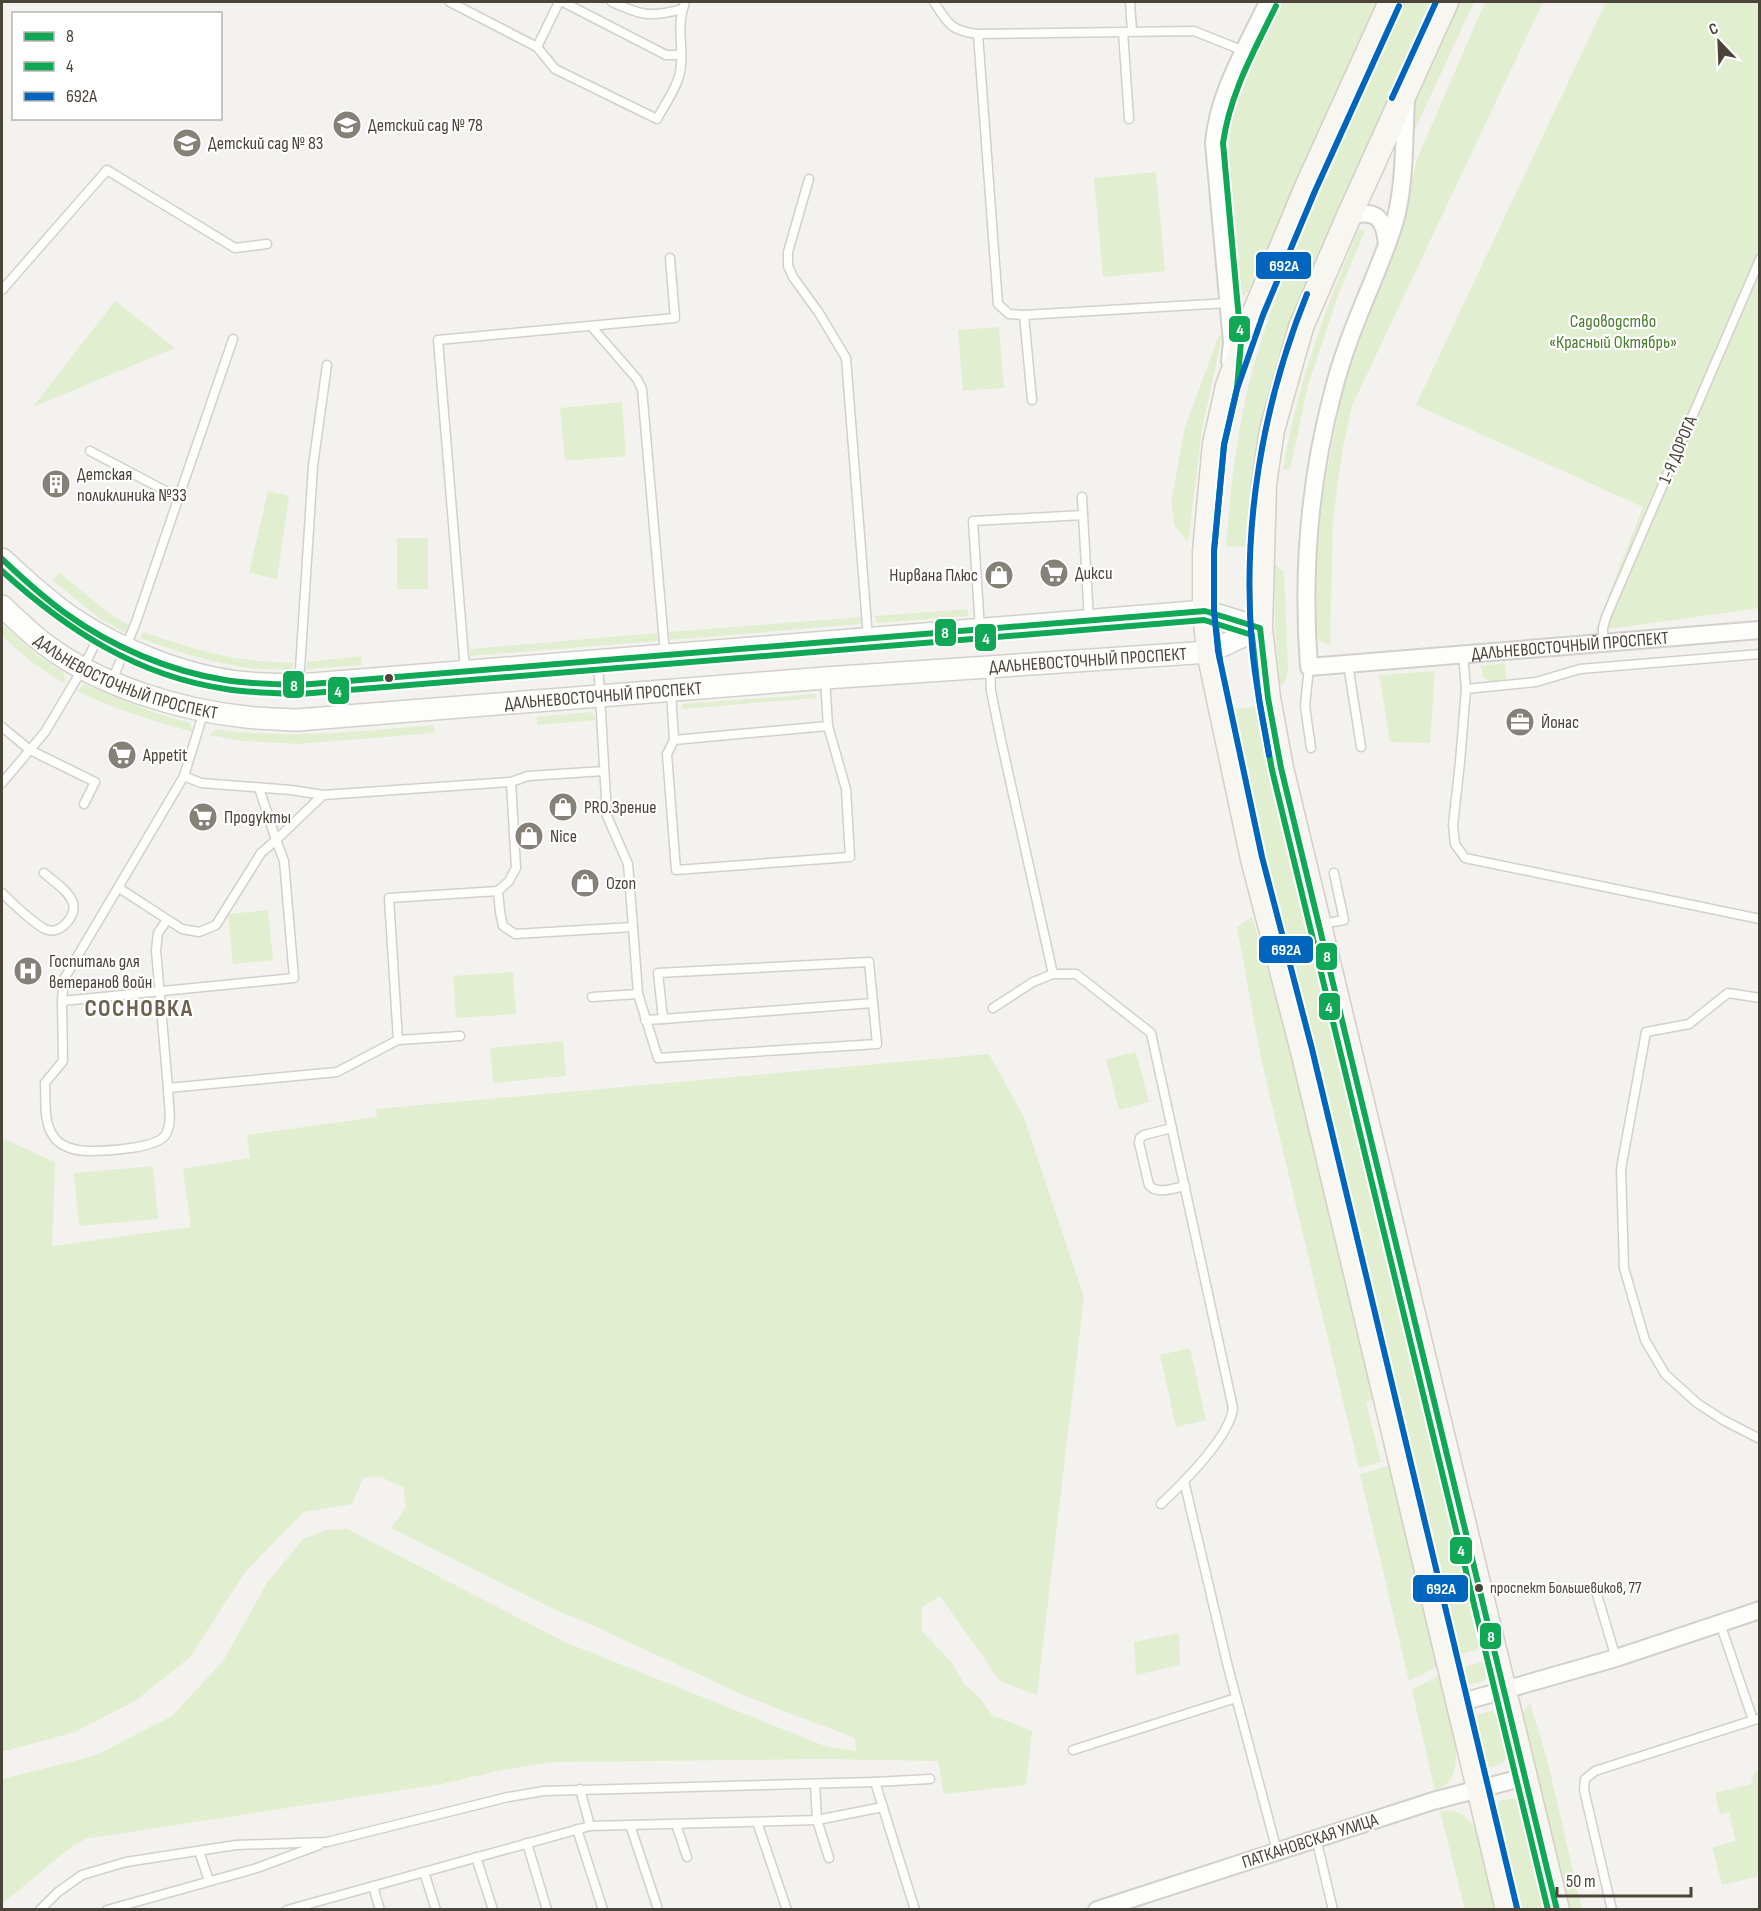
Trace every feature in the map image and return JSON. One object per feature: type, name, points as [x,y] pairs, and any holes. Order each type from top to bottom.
[{"type":"main road","points":[[1391,2],[1303,197],[1255,312],[1228,386],[1214,455],[1205,551],[1205,611],[1209,652],[1253,860],[1303,1051],[1508,1910]]},
{"type":"main road","points":[[1446,2],[1349,216],[1302,327],[1272,430],[1264,484],[1260,628],[1268,698],[1281,768],[1557,1910]]},
{"type":"street","points":[[1228,386],[1232,342],[1214,143],[1215,125],[1221,105],[1268,2]]},
{"type":"street","points":[[1309,668],[1306,626],[1307,555],[1313,489],[1333,391],[1348,342],[1387,244],[1398,209],[1407,86]]},
{"type":"street","points":[[1349,216],[1360,213],[1371,214],[1379,218],[1385,227],[1387,244]]},
{"type":"street","name":"ДАЛЬНЕВОСТОЧНЫЙ ПРОСПЕКТ","points":[[2,559],[70,617],[99,636],[126,649],[212,677],[247,683],[299,685],[1205,611],[1260,628]]},
{"type":"street","name":"ДАЛЬНЕВОСТОЧНЫЙ ПРОСПЕКТ","points":[[2,606],[47,646],[111,682],[158,699],[204,711],[247,717],[297,720],[825,678],[1209,652],[1260,628]]},
{"type":"street","name":"ДАЛЬНЕВОСТОЧНЫЙ ПРОСПЕКТ","points":[[1309,668],[1760,630]]},
{"type":"street","points":[[1459,1703],[1616,1658],[1760,1610]]},
{"type":"street","name":"ПАТКАНОВСКАЯ УЛИЦА","points":[[1097,1910],[1121,1906],[1316,1838],[1479,1788],[1525,1777]]},
{"type":"lane","points":[[450,2],[537,46],[555,69],[657,119],[680,74],[679,30],[683,5]]},
{"type":"lane","points":[[537,46],[561,2],[666,55],[681,55]]},
{"type":"lane","points":[[612,2],[633,12],[659,15],[683,5]]},
{"type":"lane","points":[[934,2],[951,27],[962,32],[978,34],[1194,31],[1245,52]]},
{"type":"lane","points":[[1129,119],[1127,32],[1130,2]]},
{"type":"lane","points":[[978,34],[998,304],[1009,314],[1024,315],[1228,303]]},
{"type":"lane","points":[[2,290],[107,170],[235,248],[267,244]]},
{"type":"lane","points":[[809,179],[788,252],[788,266],[846,358],[868,639]]},
{"type":"lane","points":[[465,672],[438,340],[675,318],[670,258]]},
{"type":"lane","name":"1-Я ДОРОГА","points":[[1603,643],[1606,617],[1760,259]]},
{"type":"lane","points":[[1024,315],[1032,400]]},
{"type":"lane","points":[[591,326],[637,379],[642,389],[665,655]]},
{"type":"lane","points":[[111,682],[126,649],[233,339]]},
{"type":"lane","points":[[299,685],[313,466],[327,365]]},
{"type":"lane","points":[[90,451],[179,498]]},
{"type":"lane","points":[[1082,497],[1089,621]]},
{"type":"lane","points":[[980,630],[973,521],[1083,515]]},
{"type":"lane","points":[[2,783],[45,732],[99,636]]},
{"type":"lane","points":[[1463,654],[1466,689],[1453,825],[1455,844],[1465,858],[1760,919]]},
{"type":"lane","points":[[1466,689],[1536,682],[1580,669],[1760,654]]},
{"type":"lane","points":[[598,661],[607,816],[628,864],[638,994],[658,1058],[877,1044],[869,962],[658,973],[663,1019]]},
{"type":"lane","points":[[1347,664],[1361,747]]},
{"type":"lane","points":[[990,668],[991,691],[1001,743],[1053,974]]},
{"type":"lane","points":[[1309,668],[1305,706],[1311,748]]},
{"type":"lane","points":[[671,691],[674,740],[667,754],[676,870],[850,856],[846,789],[828,726],[825,678]]},
{"type":"lane","points":[[167,920],[159,933],[156,950],[170,1123],[166,1136],[153,1144],[86,1151],[66,1147],[54,1137],[47,1121],[45,1083],[63,1061],[64,980],[184,776],[204,711]]},
{"type":"lane","points":[[674,740],[828,726]]},
{"type":"lane","points":[[2,727],[30,750],[95,782],[84,804]]},
{"type":"lane","points":[[184,776],[201,783],[323,795],[511,782],[528,776],[604,771]]},
{"type":"lane","points":[[398,1041],[389,898],[498,891],[509,881],[516,868],[511,782]]},
{"type":"lane","points":[[62,1001],[294,978],[284,861],[259,788]]},
{"type":"lane","points":[[119,888],[182,929],[199,932],[216,925],[261,853],[323,795]]},
{"type":"lane","points":[[2,893],[46,930],[57,930],[70,918],[73,912],[73,902],[44,873]]},
{"type":"lane","points":[[1319,925],[1344,920],[1334,873]]},
{"type":"lane","points":[[498,891],[503,926],[515,934],[633,927]]},
{"type":"lane","points":[[993,1008],[1033,982],[1053,974],[1077,974],[1151,1033],[1233,1408],[1232,1418],[1225,1431],[1184,1481],[1161,1504]]},
{"type":"lane","points":[[1760,998],[1728,993],[1689,1024],[1646,1032],[1621,1169],[1624,1268],[1645,1340],[1665,1374],[1696,1403],[1722,1420],[1760,1439]]},
{"type":"lane","points":[[592,998],[638,994]]},
{"type":"lane","points":[[645,1020],[873,1003]]},
{"type":"lane","points":[[168,1088],[337,1072],[398,1041],[460,1036]]},
{"type":"lane","points":[[1172,1128],[1144,1135],[1140,1138],[1139,1143],[1152,1190],[1185,1186]]},
{"type":"lane","points":[[1184,1481],[1236,1698],[1277,1851]]},
{"type":"lane","points":[[1595,1588],[1616,1658]]},
{"type":"lane","points":[[1612,1910],[1584,1790],[1585,1779],[1595,1771],[1756,1719],[1720,1623]]},
{"type":"lane","points":[[1074,1750],[1236,1698]]},
{"type":"lane","points":[[107,1910],[257,1868],[327,1842],[508,1797],[544,1791],[930,1779]]},
{"type":"lane","points":[[875,1782],[915,1910]]},
{"type":"lane","points":[[815,1784],[817,1820],[829,1858]]},
{"type":"lane","points":[[580,1789],[590,1826]]},
{"type":"lane","points":[[287,1910],[590,1826],[817,1820],[883,1807]]},
{"type":"lane","points":[[757,1822],[787,1910]]},
{"type":"lane","points":[[676,1824],[687,1857]]},
{"type":"lane","points":[[630,1825],[657,1906]]},
{"type":"lane","points":[[577,1829],[603,1910]]},
{"type":"lane","points":[[1316,1838],[1333,1910]]},
{"type":"lane","points":[[40,1910],[58,1892],[82,1875],[126,1862],[236,1845],[327,1842]]},
{"type":"lane","points":[[527,1843],[547,1910]]},
{"type":"lane","points":[[199,1851],[209,1881]]},
{"type":"lane","points":[[476,1857],[493,1910]]},
{"type":"lane","points":[[424,1872],[436,1910]]},
{"type":"lane","points":[[373,1886],[380,1910]]},
{"type":"lane","points":[[322,1900],[325,1910]]},
{"type":"green space","points":[[1281,2],[1378,2],[1248,292],[1240,295],[1237,292],[1224,139],[1225,126]]},
{"type":"green space","points":[[1403,2],[1433,2],[1324,242],[1296,313],[1252,510],[1249,547],[1226,546],[1240,428],[1256,358],[1305,222]]},
{"type":"green space","points":[[1460,2],[1474,2],[1412,136],[1413,102]]},
{"type":"green space","points":[[1485,2],[1543,2],[1352,406],[1343,446],[1333,518],[1330,645],[1322,643],[1317,636],[1316,589],[1320,506],[1344,384],[1401,227],[1417,159]]},
{"type":"green space","name":"Садоводство «Красный Октябрь»","points":[[1606,2],[1759,2],[1759,608],[1595,631],[1643,507],[1416,405]]},
{"type":"green space","points":[[1156,172],[1165,271],[1103,277],[1094,178]]},
{"type":"green space","points":[[1359,229],[1365,231],[1340,290],[1308,385],[1290,470],[1283,469],[1296,406],[1314,346]]},
{"type":"green space","points":[[115,301],[175,348],[33,407]]},
{"type":"green space","points":[[999,327],[1004,388],[963,391],[958,330]]},
{"type":"green space","points":[[1219,335],[1222,336],[1202,429],[1188,542],[1175,526],[1171,503],[1185,427]]},
{"type":"green space","points":[[622,402],[626,456],[565,461],[560,408]]},
{"type":"green space","points":[[268,491],[289,496],[277,579],[249,573]]},
{"type":"green space","points":[[397,538],[428,538],[428,589],[397,589]]},
{"type":"green space","points":[[1274,563],[1284,572],[1288,670],[1286,680],[1280,686],[1275,626]]},
{"type":"green space","points":[[60,573],[107,612],[129,625],[126,633],[102,620],[52,580]]},
{"type":"green space","points":[[968,609],[968,616],[876,623],[875,616]]},
{"type":"green space","points":[[861,617],[861,624],[670,640],[669,632]]},
{"type":"green space","points":[[2,624],[37,655],[64,673],[65,684],[33,663],[2,636]]},
{"type":"green space","points":[[143,632],[223,656],[293,663],[292,670],[249,668],[207,660],[140,638]]},
{"type":"green space","points":[[657,633],[658,641],[470,656],[470,649]]},
{"type":"green space","points":[[361,656],[362,665],[307,669],[307,662]]},
{"type":"green space","points":[[1505,663],[1506,681],[1491,682],[1483,677],[1481,666]]},
{"type":"green space","points":[[1435,671],[1430,743],[1390,742],[1380,679],[1377,675]]},
{"type":"green space","points":[[84,684],[153,712],[190,723],[193,732],[134,714],[77,691]]},
{"type":"green space","points":[[815,694],[817,698],[682,709],[682,704]]},
{"type":"green space","points":[[1257,706],[1269,776],[1482,1648],[1458,1655],[1249,780],[1235,709]]},
{"type":"green space","points":[[589,712],[596,720],[537,725],[537,717]]},
{"type":"green space","points":[[433,725],[434,733],[299,744],[244,741],[209,735],[216,729],[297,734]]},
{"type":"green space","points":[[268,910],[273,960],[233,964],[228,914]]},
{"type":"green space","points":[[1252,917],[1292,1054],[1373,1400],[1366,1402],[1381,1462],[1359,1468],[1261,1059],[1237,927]]},
{"type":"green space","points":[[513,972],[516,1014],[456,1018],[453,976]]},
{"type":"green space","points":[[563,1041],[566,1076],[493,1083],[490,1048]]},
{"type":"green space","points":[[1136,1052],[1149,1102],[1119,1110],[1106,1059]]},
{"type":"green space","points":[[989,1054],[1024,1117],[1084,1297],[1037,1695],[1000,1681],[940,1596],[922,1607],[922,1631],[952,1663],[965,1685],[979,1697],[992,1715],[1032,1731],[1026,1785],[944,1794],[938,1761],[822,1759],[555,1762],[501,1770],[442,1784],[85,1839],[71,1847],[2,1904],[2,1779],[94,1756],[172,1716],[223,1661],[267,1583],[303,1539],[327,1530],[347,1529],[567,1643],[827,1747],[856,1751],[855,1738],[750,1698],[558,1611],[391,1528],[406,1507],[403,1487],[381,1477],[363,1478],[352,1504],[304,1512],[246,1571],[190,1657],[135,1701],[75,1732],[2,1752],[2,1138],[55,1162],[52,1246],[191,1227],[183,1169],[250,1158],[247,1135],[377,1117],[376,1109]]},
{"type":"green space","points":[[153,1166],[158,1219],[79,1226],[74,1173]]},
{"type":"green space","points":[[1190,1348],[1206,1420],[1176,1427],[1160,1355]]},
{"type":"green space","points":[[1392,1465],[1439,1666],[1409,1681],[1360,1474]]},
{"type":"green space","points":[[1179,1633],[1180,1665],[1136,1675],[1134,1642]]},
{"type":"green space","points":[[1485,1661],[1488,1673],[1484,1681],[1466,1683],[1460,1668]]},
{"type":"green space","points":[[1441,1674],[1456,1735],[1456,1760],[1448,1782],[1435,1791],[1412,1690]]},
{"type":"green space","points":[[1530,1703],[1547,1759],[1582,1909],[1569,1909],[1523,1721],[1523,1713]]},
{"type":"green space","points":[[1491,1711],[1498,1715],[1507,1756],[1502,1764],[1490,1767],[1486,1764],[1480,1751],[1476,1719],[1478,1714]]},
{"type":"green space","points":[[1759,1769],[1759,1876],[1722,1885],[1712,1847],[1736,1841],[1729,1812],[1720,1814],[1715,1793],[1751,1784],[1753,1775]]},
{"type":"green space","points":[[1514,1798],[1520,1803],[1546,1909],[1519,1909],[1495,1810],[1499,1801]]},
{"type":"green space","points":[[1453,1810],[1468,1820],[1479,1834],[1496,1909],[1465,1909],[1440,1811]]},
{"type":"transit line","name":"692А","points":[[1392,98],[1436,2]]},
{"type":"transit line","name":"4","points":[[1220,661],[1214,610],[1214,551],[1224,445],[1237,388],[1241,342],[1223,143],[1237,90],[1276,6]]},
{"type":"transit line","name":"692А","points":[[1399,6],[1315,191],[1263,315],[1237,389],[1224,445],[1214,551],[1214,611],[1218,651],[1262,857],[1312,1049],[1517,1908]]},
{"type":"transit line","name":"692А","points":[[1269,755],[1252,646],[1250,556],[1253,511],[1267,423],[1291,336],[1307,294]]},
{"type":"transit line","name":"8","points":[[2,559],[65,613],[122,647],[183,671],[225,680],[262,684],[299,685],[1205,611],[1260,628],[1268,698],[1281,768],[1557,1910]]},
{"type":"transit line","name":"4","points":[[2,571],[78,631],[133,662],[193,683],[263,693],[300,694],[1204,620],[1252,635],[1259,700],[1272,770],[1548,1910]]},
{"type":"place","name":"Детский сад № 78","points":[[347,125]]},
{"type":"place","name":"Детский сад № 83","points":[[187,143]]},
{"type":"place","name":"Детская поликлиника №33","points":[[56,484]]},
{"type":"place","name":"Дикси","points":[[1054,573]]},
{"type":"place","name":"Нирвана Плюс","points":[[999,575]]},
{"type":"place","name":"Йонас","points":[[1520,722]]},
{"type":"place","name":"Appetit","points":[[122,755]]},
{"type":"place","name":"PRO.Зрение","points":[[563,807]]},
{"type":"place","name":"Продукты","points":[[203,817]]},
{"type":"place","name":"Nice","points":[[529,836]]},
{"type":"place","name":"Ozon","points":[[585,883]]},
{"type":"place","name":"Госпиталь для ветеранов войн","points":[[28,971]]},
{"type":"place","name":"проспект Большевиков, 77","points":[[1479,1588]]},
{"type":"district","name":"СОСНОВКА","points":[[139,1008]]}]
